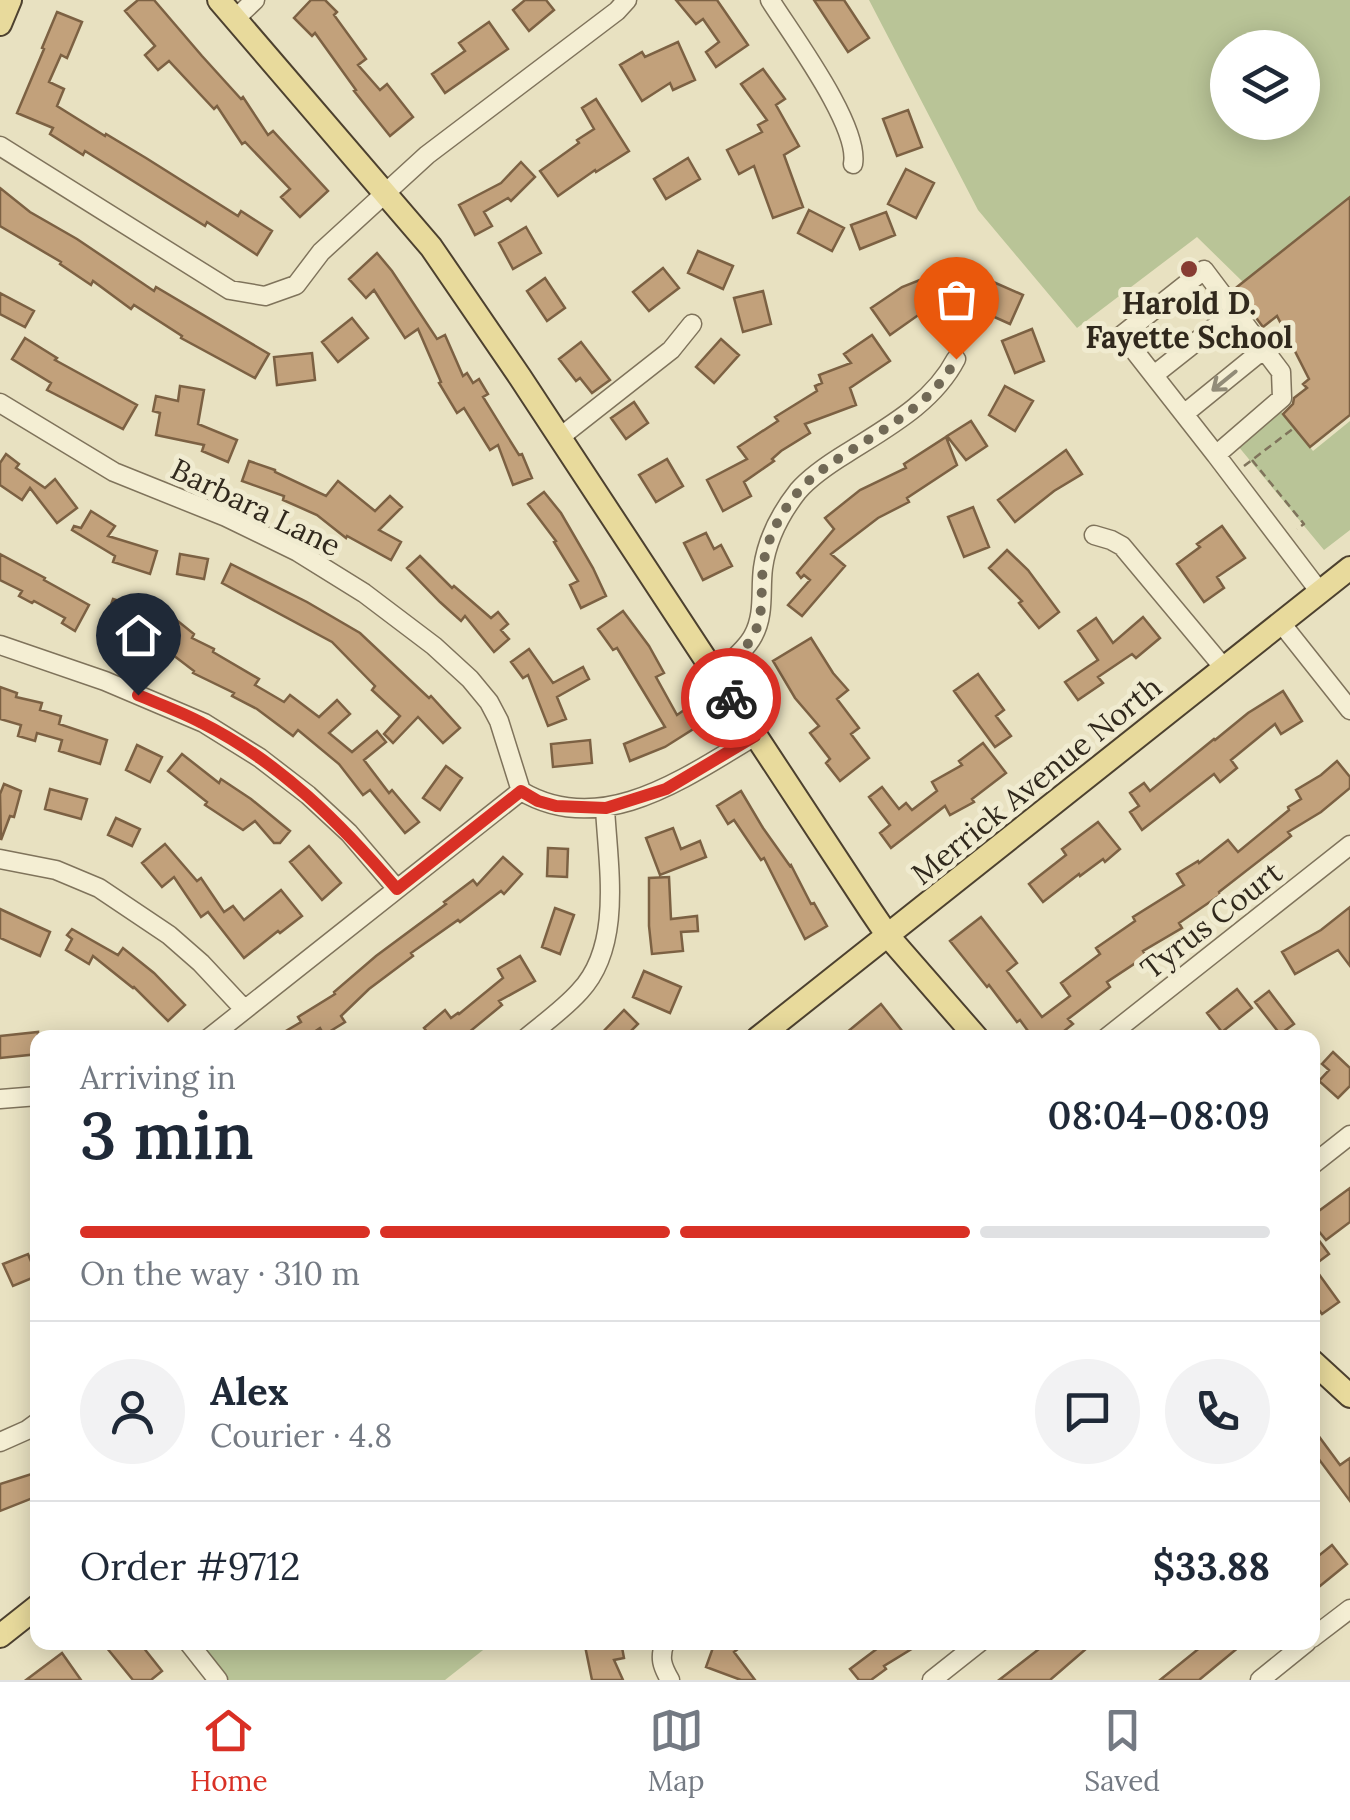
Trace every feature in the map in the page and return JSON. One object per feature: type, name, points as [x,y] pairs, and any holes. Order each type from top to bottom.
[{"type":"main road","points":[[0,24],[10,0]]},
{"type":"main road","points":[[219,0],[431,247],[888,936],[970,1030]]},
{"type":"main road","name":"Merrick Avenue North","points":[[768,1030],[1350,568]]},
{"type":"main road","points":[[1320,1373],[1350,1396]]},
{"type":"main road","points":[[0,1636],[30,1612]]},
{"type":"street","points":[[235,18],[254,0]]},
{"type":"street","points":[[0,146],[230,290],[264,296],[296,285],[321,252],[427,155],[627,0]]},
{"type":"street","points":[[770,0],[836,105],[852,139],[853,164]]},
{"type":"street","points":[[1216,455],[1282,398],[1281,372],[1204,270],[1122,335],[1320,592]]},
{"type":"street","points":[[1154,375],[1235,310]]},
{"type":"street","points":[[559,438],[671,350],[692,324]]},
{"type":"street","points":[[1184,414],[1264,349]]},
{"type":"street","points":[[716,675],[754,635],[762,608],[763,568],[770,538],[780,516],[801,488],[822,469],[911,412],[946,378],[956,359]]},
{"type":"street","name":"Barbara Lane","points":[[0,403],[114,472],[226,517],[298,552],[364,593],[434,646],[489,702],[500,721],[521,791]]},
{"type":"street","points":[[1094,536],[1122,546],[1224,668]]},
{"type":"street","points":[[1281,623],[1350,710]]},
{"type":"street","points":[[0,645],[105,681],[204,723],[260,758],[308,795],[349,833],[397,889]]},
{"type":"street","points":[[219,1030],[521,791],[556,806],[606,808],[666,789],[755,736]]},
{"type":"street","points":[[535,1030],[582,990],[599,963],[608,936],[606,808]]},
{"type":"street","name":"Tyrus Court","points":[[1116,1030],[1350,845]]},
{"type":"street","points":[[0,859],[56,870],[100,888],[169,935],[244,1010]]},
{"type":"street","points":[[0,1100],[30,1097]]},
{"type":"street","points":[[1320,1159],[1350,1135]]},
{"type":"street","points":[[0,1442],[30,1428]]},
{"type":"street","points":[[1320,1632],[1350,1608]]},
{"type":"street","points":[[194,1650],[218,1680]]},
{"type":"street","points":[[662,1650],[662,1666],[670,1680]]},
{"type":"street","points":[[932,1680],[970,1650]]},
{"type":"street","points":[[1260,1680],[1298,1650]]},
{"type":"path","points":[[1239,470],[1294,428]]},
{"type":"path","points":[[1252,460],[1304,524],[1290,533]]},
{"type":"green space","points":[[869,0],[1350,0],[1350,198],[1244,283],[1197,237],[1077,328],[978,210]]},
{"type":"green space","points":[[1280,410],[1313,451],[1350,421],[1350,530],[1324,550],[1238,446]]},
{"type":"green space","points":[[195,1650],[483,1650],[445,1680],[218,1680]]},
{"type":"building","points":[[138,0],[154,0],[243,97],[268,135],[273,131],[328,191],[300,217],[281,197],[290,189],[245,142],[242,144],[217,106],[214,109],[169,61],[158,70],[145,55],[155,46],[125,11]]},
{"type":"building","points":[[311,0],[325,0],[337,12],[334,15],[366,59],[358,65],[380,90],[387,84],[413,117],[390,136],[315,33],[312,36],[294,18]]},
{"type":"building","points":[[525,0],[546,0],[554,10],[529,31],[513,10]]},
{"type":"building","points":[[676,0],[717,0],[748,45],[716,67],[706,52],[719,42],[703,19],[696,24]]},
{"type":"building","points":[[814,0],[844,0],[869,38],[848,52]]},
{"type":"building","points":[[57,12],[82,22],[67,58],[61,55],[49,82],[64,89],[57,106],[238,216],[241,211],[272,231],[257,255],[85,151],[83,155],[50,134],[53,128],[17,113]]},
{"type":"building","points":[[489,22],[508,49],[445,93],[432,74],[465,51],[459,43]]},
{"type":"building","points":[[678,42],[695,80],[673,90],[670,83],[642,101],[620,65],[642,52],[645,57]]},
{"type":"building","points":[[763,69],[785,99],[776,105],[799,146],[784,155],[803,207],[773,218],[754,166],[739,174],[727,150],[762,132],[758,125],[767,120],[741,84]]},
{"type":"building","points":[[596,99],[629,151],[558,196],[540,171],[594,129],[582,108]]},
{"type":"building","points":[[908,110],[922,147],[897,156],[883,119]]},
{"type":"building","points":[[688,158],[700,179],[666,199],[654,179]]},
{"type":"building","points":[[521,162],[535,177],[511,201],[508,198],[484,212],[492,226],[475,235],[459,205],[501,183]]},
{"type":"building","points":[[906,169],[934,183],[916,218],[888,204]]},
{"type":"building","points":[[0,188],[30,212],[154,291],[156,287],[269,354],[255,378],[181,338],[134,305],[131,309],[93,281],[91,285],[0,226]]},
{"type":"building","points":[[1350,197],[1350,415],[1310,447],[1283,414],[1307,388],[1303,384],[1309,379],[1277,316],[1263,327],[1237,287]]},
{"type":"building","points":[[809,210],[844,228],[832,251],[798,233]]},
{"type":"building","points":[[886,212],[895,235],[860,249],[851,225]]},
{"type":"building","points":[[526,227],[541,253],[513,269],[499,243]]},
{"type":"building","points":[[698,251],[733,266],[723,289],[688,273]]},
{"type":"building","points":[[377,253],[437,339],[445,335],[463,376],[467,373],[473,383],[479,379],[488,394],[483,397],[519,455],[522,454],[532,478],[513,485],[498,445],[490,450],[464,408],[457,413],[439,383],[418,329],[405,338],[374,290],[366,298],[349,279]]},
{"type":"building","points":[[663,268],[679,288],[649,311],[633,292]]},
{"type":"building","points":[[945,270],[956,299],[924,311],[890,335],[871,308],[902,287]]},
{"type":"building","points":[[982,277],[1023,295],[1010,324],[970,306]]},
{"type":"building","points":[[545,278],[565,308],[547,321],[527,291]]},
{"type":"building","points":[[763,291],[771,324],[743,332],[734,298]]},
{"type":"building","points":[[0,293],[34,311],[25,327],[0,314]]},
{"type":"building","points":[[352,318],[368,338],[338,362],[322,342]]},
{"type":"building","points":[[1032,329],[1044,361],[1015,373],[1002,341]]},
{"type":"building","points":[[872,335],[890,361],[850,388],[856,405],[805,424],[810,433],[744,482],[751,496],[723,511],[707,480],[747,459],[738,447],[778,421],[775,417],[817,391],[815,386],[822,383],[819,375],[851,363],[844,354]]},
{"type":"building","points":[[25,338],[55,360],[137,405],[123,429],[47,390],[51,383],[12,359]]},
{"type":"building","points":[[721,339],[739,355],[714,383],[696,367]]},
{"type":"building","points":[[581,342],[610,380],[592,393],[580,378],[576,381],[559,359]]},
{"type":"building","points":[[312,353],[315,380],[277,385],[274,357]]},
{"type":"building","points":[[180,386],[204,390],[198,424],[237,440],[228,462],[202,451],[204,445],[156,435],[160,413],[153,411],[156,396],[178,401]]},
{"type":"building","points":[[1005,386],[1033,401],[1015,431],[989,415]]},
{"type":"building","points":[[634,402],[648,423],[626,439],[611,418]]},
{"type":"building","points":[[971,421],[987,446],[966,460],[947,436]]},
{"type":"building","points":[[946,437],[957,465],[831,554],[845,566],[802,616],[788,605],[810,580],[797,573],[834,529],[825,518],[860,490],[906,468],[904,464]]},
{"type":"building","points":[[1066,450],[1082,474],[1015,522],[998,500]]},
{"type":"building","points":[[6,454],[19,464],[16,468],[45,488],[55,479],[77,508],[57,523],[30,488],[22,500],[0,485],[0,463]]},
{"type":"building","points":[[667,459],[683,486],[656,502],[639,475]]},
{"type":"building","points":[[249,461],[326,496],[338,481],[375,511],[390,496],[402,507],[379,530],[401,542],[391,560],[346,538],[317,515],[283,500],[284,496],[242,481]]},
{"type":"building","points":[[544,492],[561,513],[606,596],[581,608],[570,585],[578,581],[556,541],[528,504]]},
{"type":"building","points":[[973,507],[989,547],[964,557],[948,517]]},
{"type":"building","points":[[91,511],[115,526],[108,536],[157,551],[150,574],[113,562],[115,556],[72,530],[74,526],[81,528]]},
{"type":"building","points":[[1222,526],[1245,558],[1217,577],[1224,588],[1204,602],[1177,564]]},
{"type":"building","points":[[706,533],[714,549],[721,545],[732,566],[703,580],[684,543]]},
{"type":"building","points":[[1007,550],[1028,570],[1059,612],[1039,628],[1019,603],[1022,601],[989,568]]},
{"type":"building","points":[[0,554],[89,605],[75,631],[62,623],[65,618],[19,596],[22,591],[0,580]]},
{"type":"building","points":[[180,554],[208,559],[204,579],[177,574]]},
{"type":"building","points":[[420,556],[452,588],[491,618],[498,612],[508,624],[501,630],[509,639],[494,652],[465,616],[461,621],[440,602],[407,568]]},
{"type":"building","points":[[231,564],[360,633],[431,696],[460,728],[443,743],[418,717],[393,743],[384,734],[400,716],[372,690],[375,686],[332,642],[222,583]]},
{"type":"building","points":[[113,599],[134,606],[137,599],[150,604],[139,634],[105,622]]},
{"type":"building","points":[[623,611],[664,673],[656,677],[677,715],[687,708],[698,726],[665,747],[630,761],[624,744],[665,727],[617,648],[613,650],[598,629]]},
{"type":"building","points":[[1143,617],[1160,638],[1136,658],[1132,654],[1098,677],[1103,683],[1078,700],[1065,682],[1098,660],[1078,631],[1096,618],[1113,643]]},
{"type":"building","points":[[174,618],[194,634],[192,638],[259,679],[255,685],[284,702],[290,695],[319,717],[337,700],[350,714],[329,733],[352,752],[377,731],[386,742],[364,760],[389,793],[392,790],[419,822],[405,833],[370,790],[363,795],[339,764],[298,730],[293,736],[232,696],[234,693],[193,673],[156,642]]},
{"type":"building","points":[[811,638],[848,690],[837,699],[859,728],[851,734],[869,758],[840,781],[826,763],[830,759],[810,733],[819,726],[795,698],[773,661]]},
{"type":"building","points":[[529,649],[553,683],[583,667],[589,679],[557,697],[566,719],[548,726],[528,675],[523,678],[511,662]]},
{"type":"building","points":[[978,674],[1004,710],[996,716],[1011,736],[995,747],[954,691]]},
{"type":"building","points":[[0,687],[17,693],[16,697],[42,703],[40,710],[61,716],[59,724],[107,740],[100,764],[59,751],[62,740],[37,733],[35,741],[18,736],[21,725],[0,719]]},
{"type":"building","points":[[1283,691],[1302,721],[1281,734],[1275,724],[1231,760],[1237,768],[1220,782],[1214,774],[1142,830],[1130,812],[1139,806],[1130,793],[1144,783],[1150,791],[1248,713]]},
{"type":"building","points":[[590,740],[592,763],[553,767],[551,744]]},
{"type":"building","points":[[983,743],[1006,773],[972,799],[974,802],[950,815],[945,806],[891,848],[880,833],[890,825],[869,797],[882,787],[899,809],[906,803],[912,810],[937,791],[932,782],[962,765],[959,761]]},
{"type":"building","points":[[137,745],[162,757],[150,782],[126,770]]},
{"type":"building","points":[[182,754],[219,783],[221,779],[251,799],[290,831],[280,843],[274,843],[255,821],[243,830],[205,805],[207,802],[168,771]]},
{"type":"building","points":[[1337,761],[1350,777],[1350,788],[1288,832],[1291,836],[1220,895],[1179,923],[1182,928],[1143,951],[1146,956],[1107,982],[1110,987],[1068,1019],[1073,1024],[1065,1030],[1027,1030],[950,941],[981,917],[1017,963],[1007,971],[1042,1017],[1070,996],[1061,983],[1100,954],[1096,948],[1135,921],[1133,917],[1184,885],[1177,874],[1199,863],[1228,840],[1238,852],[1301,799],[1296,790]]},
{"type":"building","points":[[446,766],[462,778],[440,810],[423,798]]},
{"type":"building","points":[[4,784],[21,791],[14,817],[10,816],[1,840],[0,794]]},
{"type":"building","points":[[50,789],[87,799],[81,819],[45,809]]},
{"type":"building","points":[[741,791],[827,926],[805,939],[764,858],[761,860],[734,820],[728,824],[717,806]]},
{"type":"building","points":[[116,818],[140,829],[132,846],[108,835]]},
{"type":"building","points":[[1098,822],[1120,849],[1043,902],[1029,884],[1066,855],[1062,849]]},
{"type":"building","points":[[673,828],[681,849],[700,841],[706,857],[660,875],[646,838]]},
{"type":"building","points":[[165,844],[197,881],[201,878],[224,912],[233,906],[244,920],[281,890],[302,916],[244,958],[208,912],[201,917],[174,877],[162,887],[142,863]]},
{"type":"building","points":[[309,846],[341,883],[322,900],[290,862]]},
{"type":"building","points":[[548,848],[568,849],[567,877],[547,876]]},
{"type":"building","points":[[503,857],[522,874],[504,894],[501,891],[411,953],[413,956],[341,1016],[345,1022],[332,1030],[288,1030],[301,1022],[298,1017],[335,994],[444,902],[473,880],[477,885]]},
{"type":"building","points":[[669,877],[671,919],[697,916],[698,931],[681,932],[683,951],[652,954],[649,878]]},
{"type":"building","points":[[1350,907],[1350,966],[1338,950],[1295,974],[1282,952],[1321,930]]},
{"type":"building","points":[[555,908],[574,915],[560,954],[542,947]]},
{"type":"building","points":[[0,909],[50,932],[40,956],[0,938]]},
{"type":"building","points":[[72,929],[118,955],[123,948],[185,1005],[168,1021],[134,987],[93,956],[89,964],[66,950],[72,939],[67,935]]},
{"type":"building","points":[[520,956],[535,981],[499,1001],[502,1005],[472,1030],[426,1030],[445,1010],[451,1018],[459,1014],[503,978],[498,969]]},
{"type":"building","points":[[644,971],[681,987],[670,1013],[633,997]]},
{"type":"building","points":[[1237,989],[1252,1008],[1224,1030],[1207,1013]]},
{"type":"building","points":[[1269,991],[1294,1024],[1277,1030],[1255,1002]]},
{"type":"building","points":[[881,1004],[901,1030],[850,1030]]},
{"type":"building","points":[[624,1010],[638,1024],[632,1030],[605,1030]]},
{"type":"building","points":[[30,1033],[30,1055],[0,1058],[0,1036]]},
{"type":"building","points":[[1333,1052],[1350,1068],[1350,1086],[1338,1098],[1320,1082],[1329,1070],[1322,1064]]},
{"type":"building","points":[[1350,1188],[1350,1222],[1326,1240],[1320,1233],[1320,1210]]},
{"type":"building","points":[[1320,1242],[1329,1254],[1320,1261]]},
{"type":"building","points":[[28,1254],[30,1279],[13,1286],[3,1264]]},
{"type":"building","points":[[1320,1276],[1339,1302],[1322,1314],[1320,1311]]},
{"type":"building","points":[[1320,1438],[1340,1465],[1350,1458],[1350,1501],[1320,1461]]},
{"type":"building","points":[[30,1475],[30,1499],[0,1511],[0,1484]]},
{"type":"building","points":[[1332,1545],[1347,1564],[1320,1586],[1320,1555]]},
{"type":"building","points":[[109,1650],[145,1650],[162,1671],[151,1680],[133,1680]]},
{"type":"building","points":[[586,1650],[622,1650],[624,1658],[614,1660],[623,1680],[592,1680]]},
{"type":"building","points":[[712,1650],[737,1650],[734,1652],[755,1680],[741,1680],[706,1667]]},
{"type":"building","points":[[875,1650],[910,1650],[884,1666],[886,1669],[871,1680],[859,1680],[850,1669]]},
{"type":"building","points":[[1038,1650],[1085,1650],[1050,1680],[999,1680]]},
{"type":"building","points":[[1197,1650],[1235,1650],[1199,1680],[1160,1680]]},
{"type":"building","points":[[62,1653],[81,1680],[26,1680]]},
{"type":"way so far","points":[[731,698],[716,675],[754,635],[762,608],[763,568],[780,516],[822,469],[911,412],[935,391],[956,359]]},
{"type":"place","name":"Harold D. Fayette School","points":[[1189,269]]},
{"type":"route","points":[[138,695],[204,723],[260,758],[349,833],[397,889],[521,791],[556,806],[606,808],[666,789],[755,736],[731,698]]}]
